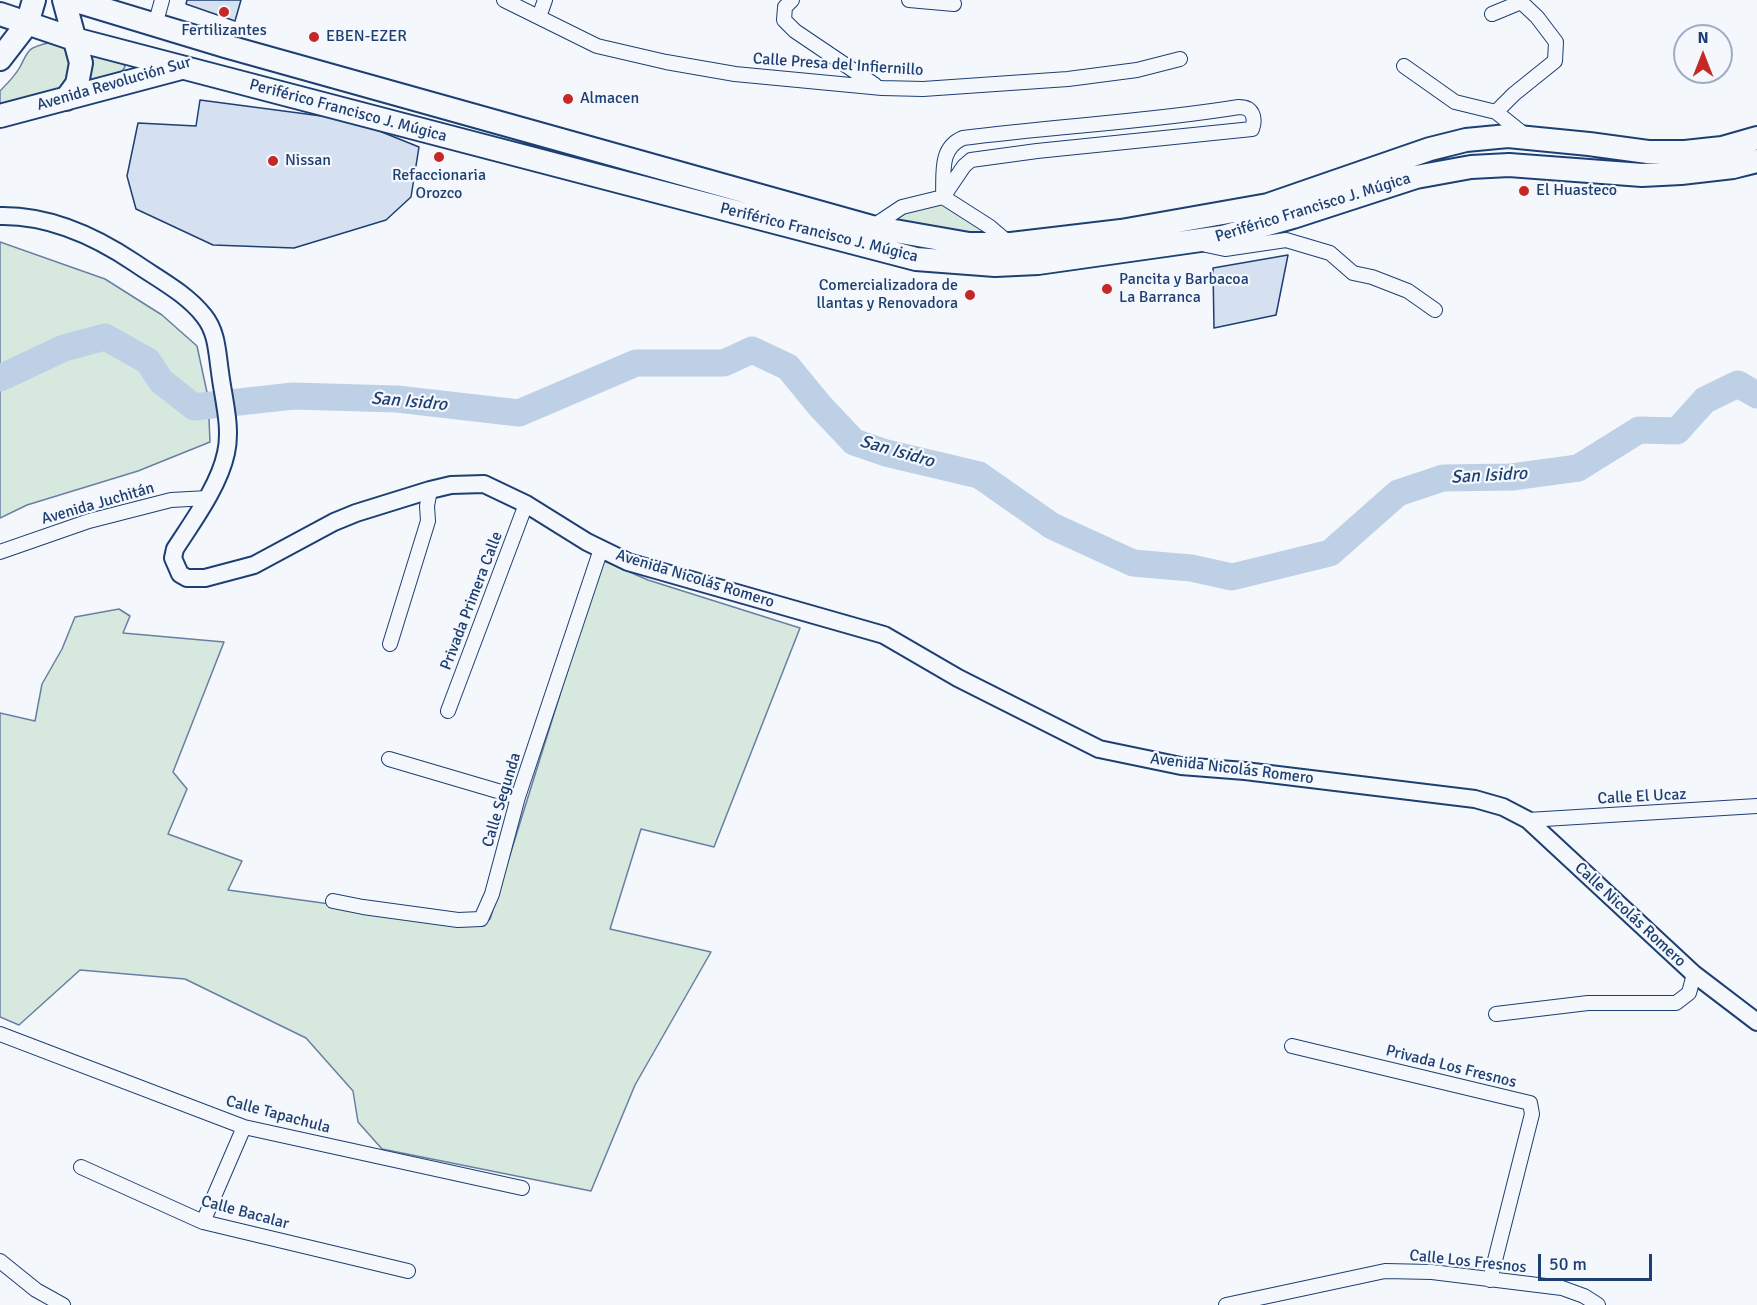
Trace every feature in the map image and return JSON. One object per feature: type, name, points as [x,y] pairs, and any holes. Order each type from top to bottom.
[{"type":"main road","points":[[0,59],[27,24],[34,0]]},
{"type":"main road","points":[[64,0],[81,63],[77,84],[66,99]]},
{"type":"main road","name":"Periférico Francisco J. Múgica","points":[[73,0],[225,46],[872,227],[969,244],[1011,244],[1121,231],[1268,205],[1466,140],[1508,136],[1648,152],[1722,148],[1757,138]]},
{"type":"main road","name":"Periférico Francisco J. Múgica","points":[[0,14],[74,39],[916,260],[995,265],[1038,263],[1222,237],[1293,217],[1416,177],[1471,166],[1509,165],[1641,175],[1681,173],[1757,161]]},
{"type":"main road","name":"Avenida Revolución Sur","points":[[0,116],[183,67],[225,46]]},
{"type":"street","points":[[155,25],[162,0]]},
{"type":"street","name":"Calle Presa del Infiernillo","points":[[504,0],[597,46],[666,62],[735,74],[879,88],[934,89],[1068,79],[1137,70],[1180,59]]},
{"type":"street","points":[[539,17],[545,0]]},
{"type":"street","points":[[792,0],[785,7],[784,20],[803,37],[879,88]]},
{"type":"street","points":[[909,0],[954,4]]},
{"type":"street","points":[[1492,14],[1521,2],[1537,17],[1556,42],[1555,61],[1514,94],[1496,112]]},
{"type":"street","points":[[1404,66],[1455,102],[1496,112],[1530,139]]},
{"type":"street","points":[[872,227],[902,207],[943,197],[964,166],[971,160],[1252,129],[1254,119],[1251,111],[1244,107],[1157,119],[1034,129],[963,138],[952,142],[946,151],[943,197]]},
{"type":"street","points":[[1233,108],[1233,131]]},
{"type":"street","points":[[1157,119],[1160,140]]},
{"type":"street","points":[[1034,129],[1037,151]]},
{"type":"street","points":[[943,197],[990,227],[1011,244]]},
{"type":"street","name":"Avenida Nicolás Romero","points":[[0,216],[37,218],[67,226],[100,242],[187,298],[204,316],[214,332],[228,428],[226,453],[208,498],[175,549],[173,558],[176,567],[180,574],[187,578],[205,578],[254,565],[334,522],[356,513],[451,485],[484,484],[526,504],[601,549],[628,562],[884,635],[958,678],[1099,749],[1181,766],[1245,771],[1463,797],[1503,807]]},
{"type":"street","points":[[1189,242],[1225,249],[1286,240],[1330,253],[1353,273],[1372,277],[1408,291],[1435,310]]},
{"type":"street","points":[[390,644],[428,521],[427,506],[430,490]]},
{"type":"street","name":"Avenida Juchitán","points":[[0,552],[88,521],[171,500],[208,498]]},
{"type":"street","name":"Privada Primera Calle","points":[[448,711],[526,504]]},
{"type":"street","name":"Calle Segunda","points":[[333,901],[458,920],[481,919],[492,894],[519,797],[601,549]]},
{"type":"street","points":[[389,759],[519,797]]},
{"type":"street","name":"Calle El Ucaz","points":[[1528,820],[1757,806]]},
{"type":"street","name":"Calle Nicolás Romero","points":[[1503,807],[1528,820],[1694,974],[1757,1022]]},
{"type":"street","points":[[1496,1014],[1588,1003],[1676,1003],[1689,993],[1694,974]]},
{"type":"street","name":"Calle Tapachula","points":[[0,1034],[244,1127],[522,1188]]},
{"type":"street","name":"Privada Los Fresnos","points":[[1292,1046],[1530,1103],[1532,1114],[1490,1280]]},
{"type":"street","points":[[203,1222],[244,1127]]},
{"type":"street","name":"Calle Bacalar","points":[[81,1167],[203,1222],[408,1271]]},
{"type":"street","points":[[0,1261],[36,1290],[63,1305]]},
{"type":"street","name":"Calle Los Fresnos","points":[[1226,1305],[1385,1271],[1432,1272],[1562,1288],[1584,1296],[1598,1305]]},
{"type":"shaded area","points":[[48,43],[121,58],[125,67],[120,74],[0,111],[0,91],[16,74],[29,50]]},
{"type":"shaded area","points":[[941,202],[978,227],[995,235],[996,239],[885,222],[907,212]]},
{"type":"shaded area","points":[[0,242],[105,279],[162,315],[197,346],[208,397],[210,442],[138,471],[27,505],[0,518]]},
{"type":"shaded area","points":[[602,560],[648,580],[800,628],[714,847],[641,829],[610,929],[711,952],[635,1085],[591,1191],[382,1149],[358,1122],[353,1091],[306,1038],[185,979],[80,970],[19,1025],[0,1017],[0,713],[35,721],[42,684],[62,649],[75,617],[119,609],[130,616],[123,633],[224,642],[173,772],[187,789],[168,834],[242,861],[228,890],[483,925],[490,919]]},
{"type":"building","name":"Fertilizantes","points":[[187,0],[241,0],[235,21],[186,4]]},
{"type":"building","name":"Nissan","points":[[200,100],[352,120],[419,147],[411,197],[386,220],[294,248],[213,245],[136,209],[127,176],[138,123],[196,126]]},
{"type":"building","points":[[1288,255],[1276,315],[1214,328],[1213,268]]},
{"type":"waterway","name":"San Isidro","points":[[0,378],[64,348],[105,337],[148,361],[161,381],[194,407],[293,396],[397,399],[519,413],[636,363],[724,363],[752,350],[788,367],[854,442],[886,453],[979,475],[1052,526],[1133,563],[1191,568],[1232,577],[1330,553],[1398,493],[1443,478],[1512,477],[1578,468],[1639,430],[1677,431],[1705,400],[1738,384],[1757,395]]},
{"type":"place","name":"Fertilizantes","points":[[224,12]]},
{"type":"place","name":"EBEN-EZER","points":[[314,37]]},
{"type":"place","name":"Almacen","points":[[568,99]]},
{"type":"place","name":"Refaccionaria Orozco","points":[[439,157]]},
{"type":"place","name":"Nissan","points":[[273,161]]},
{"type":"place","name":"El Huasteco","points":[[1524,191]]},
{"type":"place","name":"Pancita y Barbacoa La Barranca","points":[[1107,289]]},
{"type":"place","name":"Comercializadora de llantas y Renovadora","points":[[970,295]]}]
